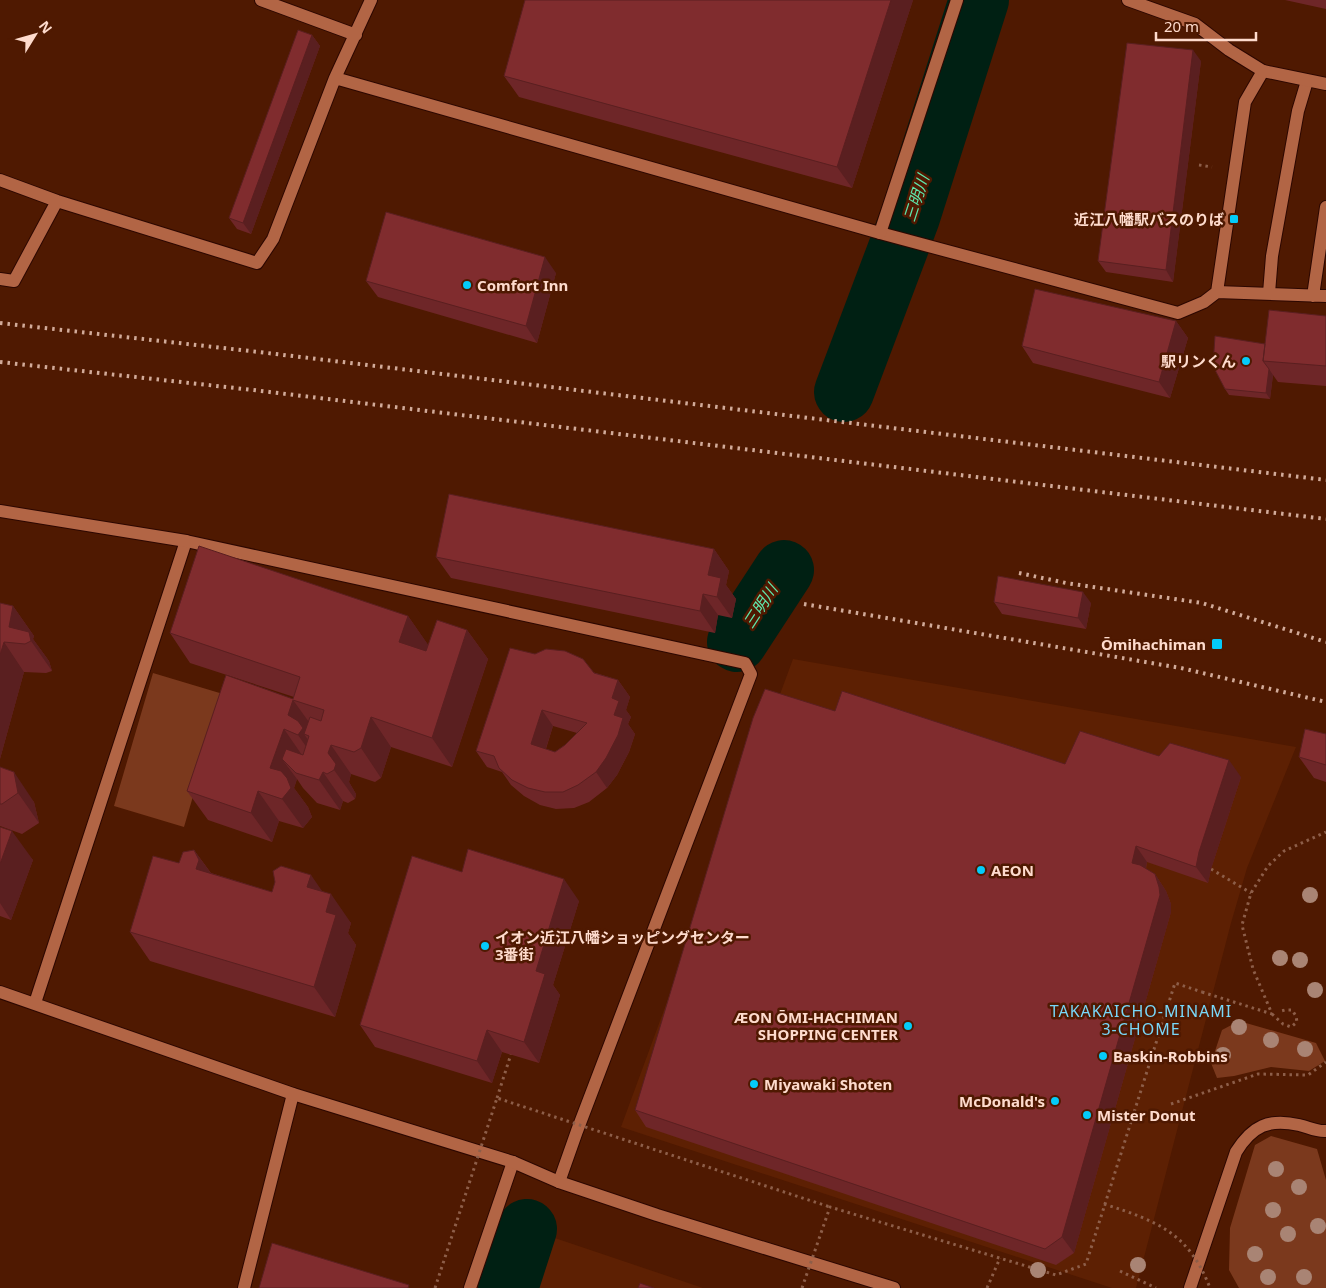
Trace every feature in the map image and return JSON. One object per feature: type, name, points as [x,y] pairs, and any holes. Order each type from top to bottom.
[{"type":"street","points":[[261,0],[356,35]]},
{"type":"street","points":[[0,180],[57,201],[257,263],[273,239],[335,78],[356,35],[370,0]]},
{"type":"street","points":[[886,234],[957,0]]},
{"type":"street","points":[[1128,0],[1195,24],[1229,50],[1263,71],[1326,84]]},
{"type":"street","points":[[1217,292],[1245,102],[1263,71]]},
{"type":"street","points":[[335,78],[912,242],[1178,313],[1204,302],[1217,292],[1320,296],[1326,206]]},
{"type":"street","points":[[1269,293],[1272,256],[1298,111],[1308,81]]},
{"type":"street","points":[[0,279],[14,281],[57,201]]},
{"type":"street","points":[[0,511],[186,541],[745,664],[751,674],[584,1112],[560,1182]]},
{"type":"street","points":[[35,1003],[186,541]]},
{"type":"street","points":[[0,992],[293,1094],[513,1162],[560,1182],[657,1215],[894,1288]]},
{"type":"street","points":[[244,1288],[293,1094]]},
{"type":"street","points":[[1190,1288],[1236,1152],[1245,1137],[1259,1127],[1276,1123],[1298,1124],[1326,1131]]},
{"type":"street","points":[[470,1288],[513,1162]]},
{"type":"path","points":[[1200,165],[1218,168]]},
{"type":"path","points":[[1272,1014],[1254,969],[1242,925],[1251,893],[1268,866],[1284,851],[1326,832]]},
{"type":"path","points":[[1211,869],[1251,893]]},
{"type":"path","points":[[497,1098],[830,1207],[1056,1275],[1086,1264],[1175,983],[1272,1014],[1283,1024],[1291,1027],[1297,1022],[1292,1010],[1281,1011]]},
{"type":"path","points":[[435,1288],[511,1054]]},
{"type":"path","points":[[1170,1104],[1258,1074],[1308,1074],[1326,1062]]},
{"type":"path","points":[[1104,1204],[1138,1215],[1165,1228],[1181,1240],[1194,1254],[1210,1288]]},
{"type":"path","points":[[802,1288],[830,1207]]},
{"type":"path","points":[[987,1288],[1000,1258]]},
{"type":"path","points":[[1120,1271],[1156,1288]]},
{"type":"shaded area","name":"ÆON ŌMI-HACHIMAN SHOPPING CENTER","points":[[793,659],[1296,747],[1247,868],[1136,1288],[1112,1288],[621,1127]]},
{"type":"shaded area","points":[[153,673],[223,694],[184,827],[114,806]]},
{"type":"shaded area","points":[[1239,1021],[1316,1043],[1325,1061],[1309,1071],[1271,1067],[1217,1078],[1211,1063],[1222,1030]]},
{"type":"shaded area","points":[[1271,1136],[1317,1149],[1326,1180],[1326,1288],[1239,1288],[1229,1270],[1230,1228],[1255,1145]]},
{"type":"shaded area","points":[[540,1233],[703,1288],[522,1288]]},
{"type":"building","points":[[525,0],[891,0],[837,167],[504,76]]},
{"type":"building","points":[[298,30],[312,35],[243,223],[229,218]]},
{"type":"building","points":[[1127,43],[1193,50],[1166,270],[1098,261]]},
{"type":"building","name":"Comfort Inn","points":[[386,212],[545,257],[526,326],[366,281]]},
{"type":"building","points":[[1035,289],[1176,321],[1159,382],[1022,346]]},
{"type":"building","points":[[1269,310],[1326,316],[1326,366],[1263,361]]},
{"type":"building","name":"駅リンくん","points":[[1215,336],[1265,344],[1263,361],[1269,369],[1266,393],[1225,389],[1213,366]]},
{"type":"building","points":[[449,494],[714,549],[708,575],[721,578],[717,597],[703,594],[700,611],[436,557]]},
{"type":"building","points":[[199,546],[408,616],[399,642],[426,651],[437,620],[467,630],[432,738],[371,717],[361,748],[354,752],[331,745],[328,753],[336,764],[334,770],[327,774],[323,772],[319,780],[296,773],[282,759],[286,749],[303,755],[309,736],[304,734],[310,717],[321,721],[324,710],[293,700],[288,715],[298,721],[303,728],[298,735],[284,729],[270,768],[281,771],[287,778],[291,788],[282,799],[258,791],[251,813],[187,791],[226,675],[293,699],[300,677],[170,633]]},
{"type":"building","points":[[998,576],[1083,592],[1078,618],[994,602]]},
{"type":"building","points":[[0,603],[13,606],[9,627],[29,632],[31,641],[25,644],[4,642],[0,655]]},
{"type":"building","points":[[510,648],[535,654],[546,649],[565,651],[583,659],[594,673],[618,680],[612,698],[619,701],[614,715],[623,718],[618,735],[596,772],[578,785],[563,792],[545,792],[528,788],[512,780],[499,768],[494,756],[476,751]],"holes":[[[542,710],[587,723],[565,745],[555,752],[531,744]]]},
{"type":"building","name":"ÆON ŌMI-HACHIMAN SHOPPING CENTER","points":[[765,689],[835,711],[842,691],[1065,764],[1080,731],[1159,756],[1170,743],[1229,760],[1199,852],[1196,867],[1136,846],[1132,863],[1140,865],[1155,874],[1160,895],[1062,1237],[1045,1249],[635,1110],[753,718]]},
{"type":"building","points":[[1305,729],[1326,734],[1326,765],[1299,757]]},
{"type":"building","points":[[0,767],[14,772],[18,793],[2,804],[0,804]]},
{"type":"building","points":[[0,827],[12,831],[0,864]]},
{"type":"building","name":"イオン近江八幡ショッピングセンター 3番街","points":[[468,849],[564,879],[536,971],[545,974],[524,1042],[487,1030],[477,1061],[360,1025],[412,856],[462,872]]},
{"type":"building","points":[[194,850],[199,860],[196,869],[272,892],[275,882],[273,871],[281,866],[311,875],[307,887],[331,894],[326,912],[336,915],[314,987],[130,932],[153,856],[179,863],[183,852]]},
{"type":"building","points":[[272,1243],[409,1285],[408,1288],[259,1288]]},
{"type":"building","points":[[640,1283],[654,1288],[638,1288]]},
{"type":"waterway","name":"三明川","points":[[844,392],[910,217],[979,0]]},
{"type":"waterway","name":"三明川","points":[[737,642],[784,570]]},
{"type":"waterway","name":"三明川","points":[[508,1288],[527,1229]]},
{"type":"railway","points":[[0,323],[259,352],[1326,480]]},
{"type":"railway","points":[[0,362],[253,390],[1326,519]]},
{"type":"railway","points":[[1019,573],[1066,583],[1202,603],[1326,642]]},
{"type":"railway","points":[[804,604],[1181,668],[1326,702]]},
{"type":"place","name":"近江八幡駅バスのりば","points":[[1234,219]]},
{"type":"place","name":"Comfort Inn","points":[[467,285]]},
{"type":"place","name":"駅リンくん","points":[[1246,361]]},
{"type":"place","name":"Ōmihachiman","points":[[1217,644]]},
{"type":"place","name":"AEON","points":[[981,870]]},
{"type":"place","name":"イオン近江八幡ショッピングセンター 3番街","points":[[485,946]]},
{"type":"place","name":"ÆON ŌMI-HACHIMAN SHOPPING CENTER","points":[[908,1026]]},
{"type":"place","name":"Baskin-Robbins","points":[[1103,1056]]},
{"type":"place","name":"Miyawaki Shoten","points":[[754,1084]]},
{"type":"place","name":"McDonald's","points":[[1055,1101]]},
{"type":"place","name":"Mister Donut","points":[[1087,1115]]},
{"type":"district","name":"TAKAKAICHO-MINAMI 3-CHOME","points":[[1141,1020]]}]
